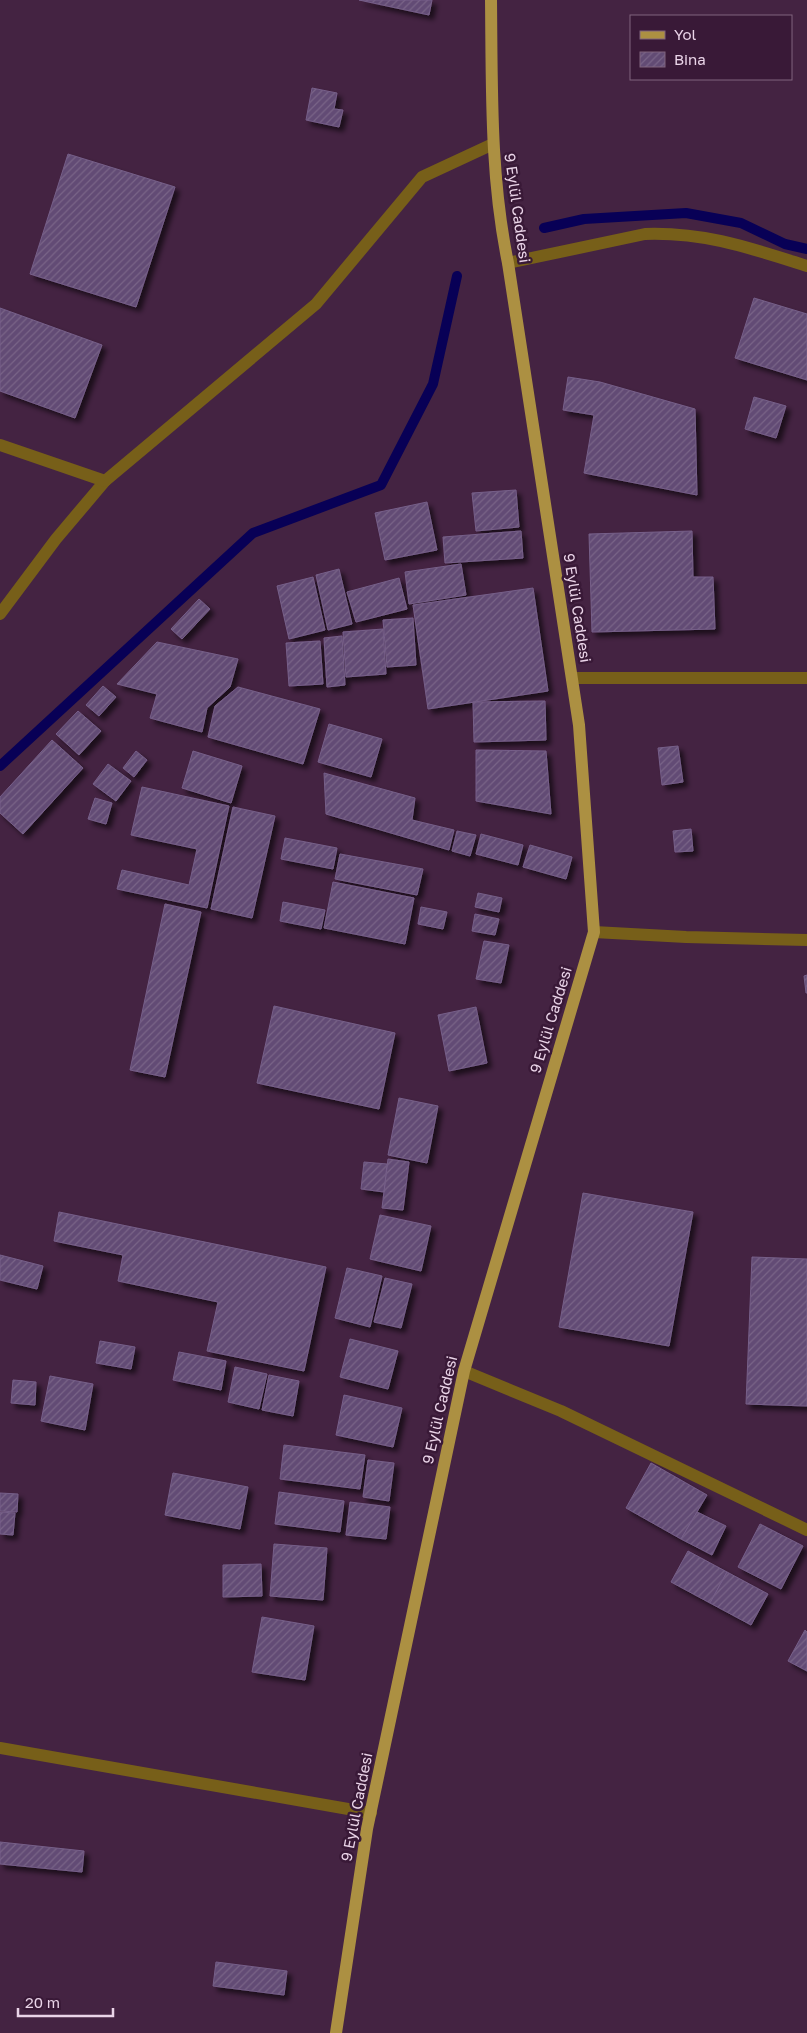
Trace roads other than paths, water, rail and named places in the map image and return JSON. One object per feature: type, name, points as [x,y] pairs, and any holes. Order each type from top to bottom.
[{"type":"main road","name":"9 Eylül Caddesi","points":[[336,2033],[371,1813],[464,1370],[594,932],[579,725],[501,228],[493,144],[491,0]]},
{"type":"street","points":[[0,614],[56,539],[105,481],[316,304],[422,176],[493,144]]},
{"type":"street","points":[[508,263],[644,234],[667,233],[713,238],[807,266]]},
{"type":"street","points":[[0,444],[105,481]]},
{"type":"street","points":[[572,678],[807,678]]},
{"type":"street","points":[[594,932],[686,938],[807,940]]},
{"type":"street","points":[[464,1370],[561,1411],[807,1530]]},
{"type":"street","points":[[0,1748],[371,1813]]},
{"type":"waterway","points":[[544,228],[584,219],[686,213],[741,223],[785,244],[807,249]]},
{"type":"waterway","points":[[0,766],[253,533],[381,485],[433,384],[457,276]]}]
